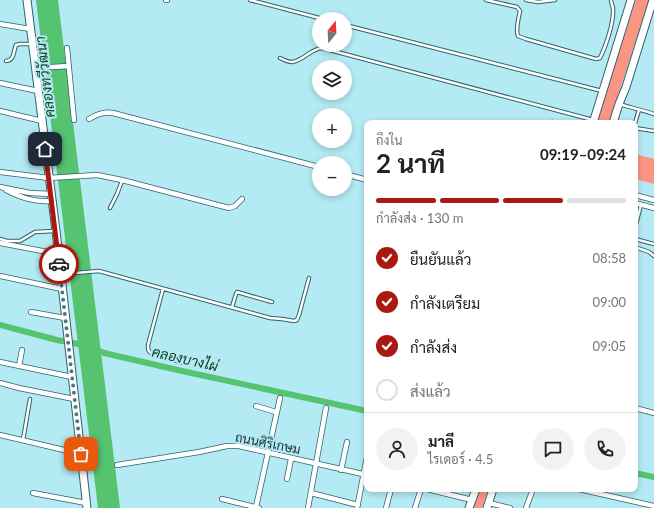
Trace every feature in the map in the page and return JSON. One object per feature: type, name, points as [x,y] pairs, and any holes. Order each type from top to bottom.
[{"type":"main road","points":[[27,0],[32,44],[39,68],[38,91],[56,231],[68,348],[87,505]]},
{"type":"main road","points":[[594,120],[631,0]]},
{"type":"main road","points":[[614,120],[626,87],[653,0]]},
{"type":"main road","points":[[469,508],[475,492]]},
{"type":"main road","points":[[488,505],[492,492]]},
{"type":"street","points":[[0,24],[30,29]]},
{"type":"street","points":[[67,48],[74,120]]},
{"type":"street","points":[[39,68],[69,66]]},
{"type":"street","points":[[0,83],[38,91]]},
{"type":"street","points":[[0,111],[42,120]]},
{"type":"street","points":[[89,119],[101,113],[113,113],[312,165]]},
{"type":"street","points":[[0,172],[49,178],[97,175],[122,180],[229,208],[235,206],[242,199]]},
{"type":"street","points":[[352,176],[364,179]]},
{"type":"street","points":[[2,188],[16,195],[32,200],[39,201],[51,197]]},
{"type":"street","points":[[2,188],[37,193],[51,197]]},
{"type":"street","points":[[638,196],[654,200]]},
{"type":"street","points":[[638,204],[654,208]]},
{"type":"street","points":[[0,243],[58,254]]},
{"type":"street","points":[[0,276],[62,289]]},
{"type":"street","points":[[31,312],[65,318]]},
{"type":"street","points":[[19,366],[22,350]]},
{"type":"street","points":[[0,362],[72,377]]},
{"type":"street","points":[[0,383],[74,400]]},
{"type":"street","points":[[222,499],[258,508],[267,453],[280,398]]},
{"type":"street","points":[[256,406],[276,412]]},
{"type":"street","points":[[308,508],[326,408]]},
{"type":"street","points":[[638,409],[654,413]]},
{"type":"street","points":[[0,436],[81,454]]},
{"type":"street","points":[[341,470],[347,442]]},
{"type":"street","name":"ถนนศิริเกษม","points":[[117,465],[239,446],[364,475]]},
{"type":"street","points":[[287,479],[291,459]]},
{"type":"street","points":[[311,493],[357,506],[364,479]]},
{"type":"street","points":[[386,508],[390,492]]},
{"type":"street","points":[[414,508],[419,492]]},
{"type":"street","points":[[439,492],[472,500]]},
{"type":"street","points":[[526,508],[532,492]]},
{"type":"street","points":[[592,492],[654,506]]},
{"type":"street","points":[[34,493],[87,505]]},
{"type":"street","points":[[488,505],[510,508]]},
{"type":"lane","points":[[250,0],[312,16]]},
{"type":"lane","points":[[486,0],[516,7],[520,10],[516,33],[518,36],[596,59],[600,58],[603,52],[612,22],[613,9],[611,0]]},
{"type":"lane","points":[[526,0],[538,2],[555,0]]},
{"type":"lane","points":[[352,27],[603,92]]},
{"type":"lane","points":[[6,61],[10,61],[13,58],[16,45],[32,44]]},
{"type":"lane","points":[[280,58],[291,62],[298,60],[318,48],[322,48],[586,120]]},
{"type":"lane","points":[[619,104],[654,114]]},
{"type":"lane","points":[[636,120],[639,110]]},
{"type":"lane","points":[[638,128],[654,131]]},
{"type":"lane","points":[[110,208],[122,180]]},
{"type":"lane","points":[[638,212],[641,204]]},
{"type":"lane","points":[[0,239],[7,241],[20,241],[31,233],[56,231]]},
{"type":"lane","points":[[638,240],[654,244]]},
{"type":"lane","points":[[638,248],[649,252],[654,256]]},
{"type":"lane","points":[[60,274],[99,271],[270,318],[296,321],[309,278]]},
{"type":"lane","points":[[163,289],[148,345],[148,351],[150,353],[184,363]]},
{"type":"lane","points":[[232,307],[237,292],[272,302]]},
{"type":"lane","points":[[23,441],[30,399]]},
{"type":"shaded area","points":[[36,0],[58,0],[120,508],[98,508]]},
{"type":"shaded area","points":[[636,0],[649,0],[610,120],[597,120]]},
{"type":"shaded area","points":[[638,155],[654,159],[654,184],[638,180]]},
{"type":"shaded area","points":[[477,492],[487,492],[482,508],[472,508]]},
{"type":"waterway","name":"คลองบางไผ่","points":[[0,325],[57,340],[84,345]]},
{"type":"waterway","name":"คลองบางไผ่","points":[[95,349],[104,353],[182,371],[364,410]]},
{"type":"waterway","name":"คลองบางไผ่","points":[[638,474],[654,477]]},
{"type":"way so far","points":[[59,264],[81,454]]},
{"type":"route","points":[[45,149],[59,264]]},
{"type":"water label","name":"คลองทวีวัฒนา","points":[[45,77]]}]
